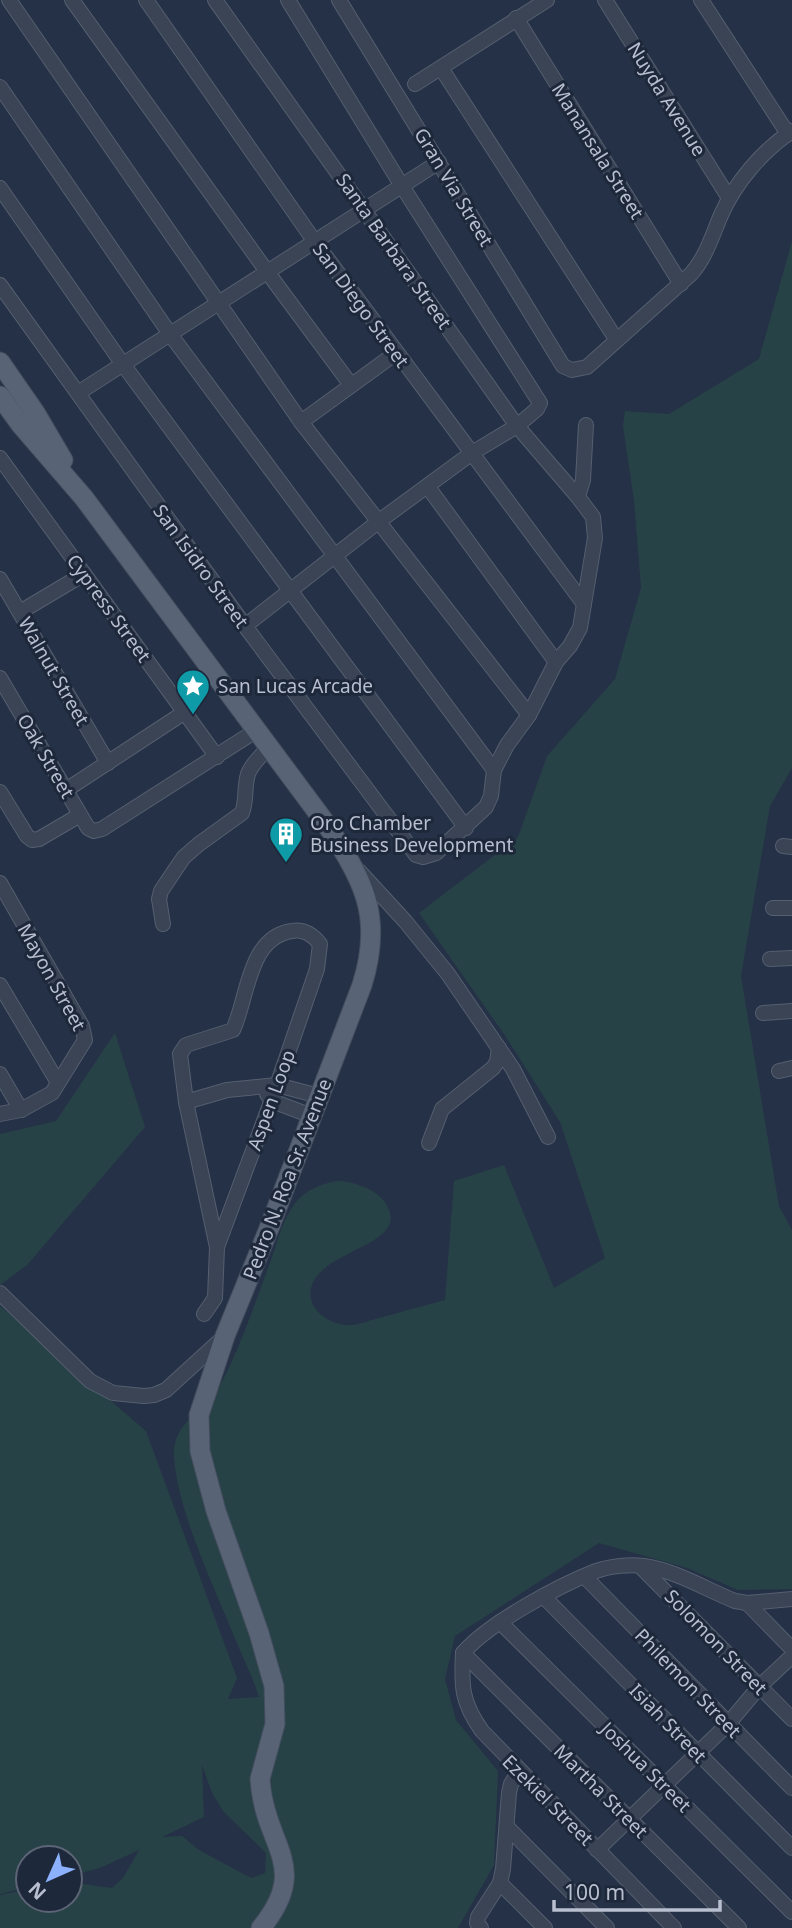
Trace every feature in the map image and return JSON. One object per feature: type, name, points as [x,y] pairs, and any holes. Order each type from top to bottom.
[{"type":"main road","name":"Pedro N. Roa Sr. Avenue","points":[[0,362],[36,414],[84,498]]},
{"type":"main road","name":"Pedro N. Roa Sr. Avenue","points":[[0,396],[21,425],[84,498],[324,821],[352,865],[369,911],[373,933],[370,957],[344,1036],[203,1398],[198,1436],[216,1511],[260,1633],[274,1686],[275,1724],[260,1779],[282,1853],[285,1874],[284,1887],[269,1919],[261,1928]]},
{"type":"street","points":[[9,0],[301,422],[529,715]]},
{"type":"street","points":[[72,0],[351,385]]},
{"type":"street","name":"San Diego Street","points":[[146,0],[315,242],[584,604]]},
{"type":"street","name":"Santa Barbara Street","points":[[215,0],[517,426],[593,517],[595,538],[580,628],[556,662],[529,715],[506,745],[494,770],[491,796],[486,807],[466,828],[430,856],[416,855],[407,844]]},
{"type":"street","points":[[245,626],[472,453],[517,426],[537,409],[540,403],[288,0]]},
{"type":"street","name":"Gran Via Street","points":[[339,0],[563,366],[572,370],[587,367],[616,339]]},
{"type":"street","points":[[415,84],[547,0]]},
{"type":"street","name":"Nuyda Avenue","points":[[605,0],[729,198]]},
{"type":"street","points":[[441,68],[616,339],[681,284],[702,259],[729,198],[751,169],[790,133],[701,0]]},
{"type":"street","name":"Manansala Street","points":[[516,18],[681,284]]},
{"type":"street","points":[[0,87],[170,334],[494,770]]},
{"type":"street","points":[[78,393],[439,162]]},
{"type":"street","points":[[0,188],[122,363],[466,828]]},
{"type":"street","name":"San Isidro Street","points":[[0,285],[245,626],[407,844]]},
{"type":"street","points":[[301,422],[396,353]]},
{"type":"street","points":[[579,497],[583,480],[586,425]]},
{"type":"street","name":"Cypress Street","points":[[0,458],[218,757]]},
{"type":"street","points":[[428,487],[556,662]]},
{"type":"street","points":[[20,612],[84,574]]},
{"type":"street","name":"Walnut Street","points":[[0,579],[108,763]]},
{"type":"street","name":"Oak Street","points":[[0,678],[80,815],[88,828],[94,831],[102,829],[218,757]]},
{"type":"street","points":[[66,790],[185,712]]},
{"type":"street","points":[[218,757],[257,730]]},
{"type":"street","points":[[163,924],[161,891],[184,857],[242,813],[252,765],[269,747]]},
{"type":"street","points":[[0,792],[32,840],[39,839],[80,815]]},
{"type":"street","points":[[352,865],[405,921],[448,974],[513,1069],[548,1138]]},
{"type":"street","name":"Mayon Street","points":[[0,883],[85,1040],[52,1093],[21,1110],[0,1114]]},
{"type":"street","points":[[773,908],[792,908]]},
{"type":"street","name":"Aspen Loop","points":[[186,1102],[180,1054],[186,1045],[233,1030],[262,948],[280,933],[294,930],[313,935],[320,944],[320,952],[317,969],[270,1086]]},
{"type":"street","points":[[770,959],[792,958]]},
{"type":"street","points":[[0,985],[57,1081]]},
{"type":"street","points":[[763,1013],[792,1011]]},
{"type":"street","points":[[429,1143],[442,1108],[492,1068],[497,1062],[499,1048]]},
{"type":"street","points":[[0,1074],[21,1110]]},
{"type":"street","points":[[204,1314],[215,1298],[217,1247],[186,1102],[227,1090],[270,1086],[319,1096]]},
{"type":"street","points":[[270,1086],[272,1101],[312,1116]]},
{"type":"street","name":"Aspen Loop","points":[[217,1247],[272,1101]]},
{"type":"street","points":[[0,1293],[90,1381],[113,1393],[144,1396],[166,1390],[225,1336]]},
{"type":"street","points":[[463,1653],[472,1642],[500,1622],[544,1597],[611,1567],[640,1566],[665,1570],[735,1601],[747,1603],[792,1599]]},
{"type":"street","name":"Solomon Street","points":[[640,1566],[792,1719]]},
{"type":"street","name":"Philemon Street","points":[[585,1577],[792,1788]]},
{"type":"street","name":"Isiah Street","points":[[544,1597],[792,1848]]},
{"type":"street","points":[[747,1603],[792,1649]]},
{"type":"street","name":"Joshua Street","points":[[500,1622],[792,1912]]},
{"type":"street","name":"Ezekiel Street","points":[[463,1653],[461,1686],[466,1705],[482,1731],[519,1772],[674,1928]]},
{"type":"street","name":"Martha Street","points":[[463,1653],[739,1928]]},
{"type":"street","points":[[597,1850],[728,1724],[759,1687],[792,1656]]},
{"type":"street","points":[[481,1928],[477,1923],[478,1917],[500,1883],[506,1854],[511,1784],[519,1772]]},
{"type":"street","points":[[508,1828],[607,1928]]},
{"type":"street","points":[[500,1883],[545,1928]]},
{"type":"green space","points":[[792,241],[792,768],[770,806],[741,976],[779,1206],[792,1230],[792,1589],[738,1590],[687,1568],[599,1543],[455,1636],[445,1679],[456,1720],[498,1771],[494,1865],[458,1928],[0,1928],[0,1895],[14,1892],[14,1914],[84,1914],[84,1884],[112,1888],[123,1878],[139,1850],[84,1872],[84,1844],[14,1844],[14,1890],[0,1894],[0,1306],[146,1431],[237,1678],[228,1699],[259,1697],[191,1530],[177,1481],[174,1446],[181,1429],[214,1394],[226,1374],[248,1323],[283,1225],[296,1202],[320,1186],[336,1181],[346,1182],[364,1187],[380,1196],[391,1216],[387,1229],[324,1269],[313,1282],[313,1305],[322,1315],[340,1324],[359,1324],[445,1300],[454,1181],[504,1165],[554,1288],[605,1258],[560,1122],[506,1037],[419,913],[518,837],[547,756],[615,679],[641,588],[634,501],[623,426],[625,411],[669,414],[759,359]],"holes":[[[202,1765],[212,1793],[223,1811],[266,1853],[265,1873],[251,1878],[199,1850],[182,1836],[162,1837],[204,1817]]]},
{"type":"green space","points":[[115,1033],[145,1127],[27,1265],[0,1285],[0,1134],[56,1121]]},
{"type":"place","name":"San Lucas Arcade","points":[[193,716]]},
{"type":"place","name":"Oro Chamber Business Development","points":[[286,864]]}]
